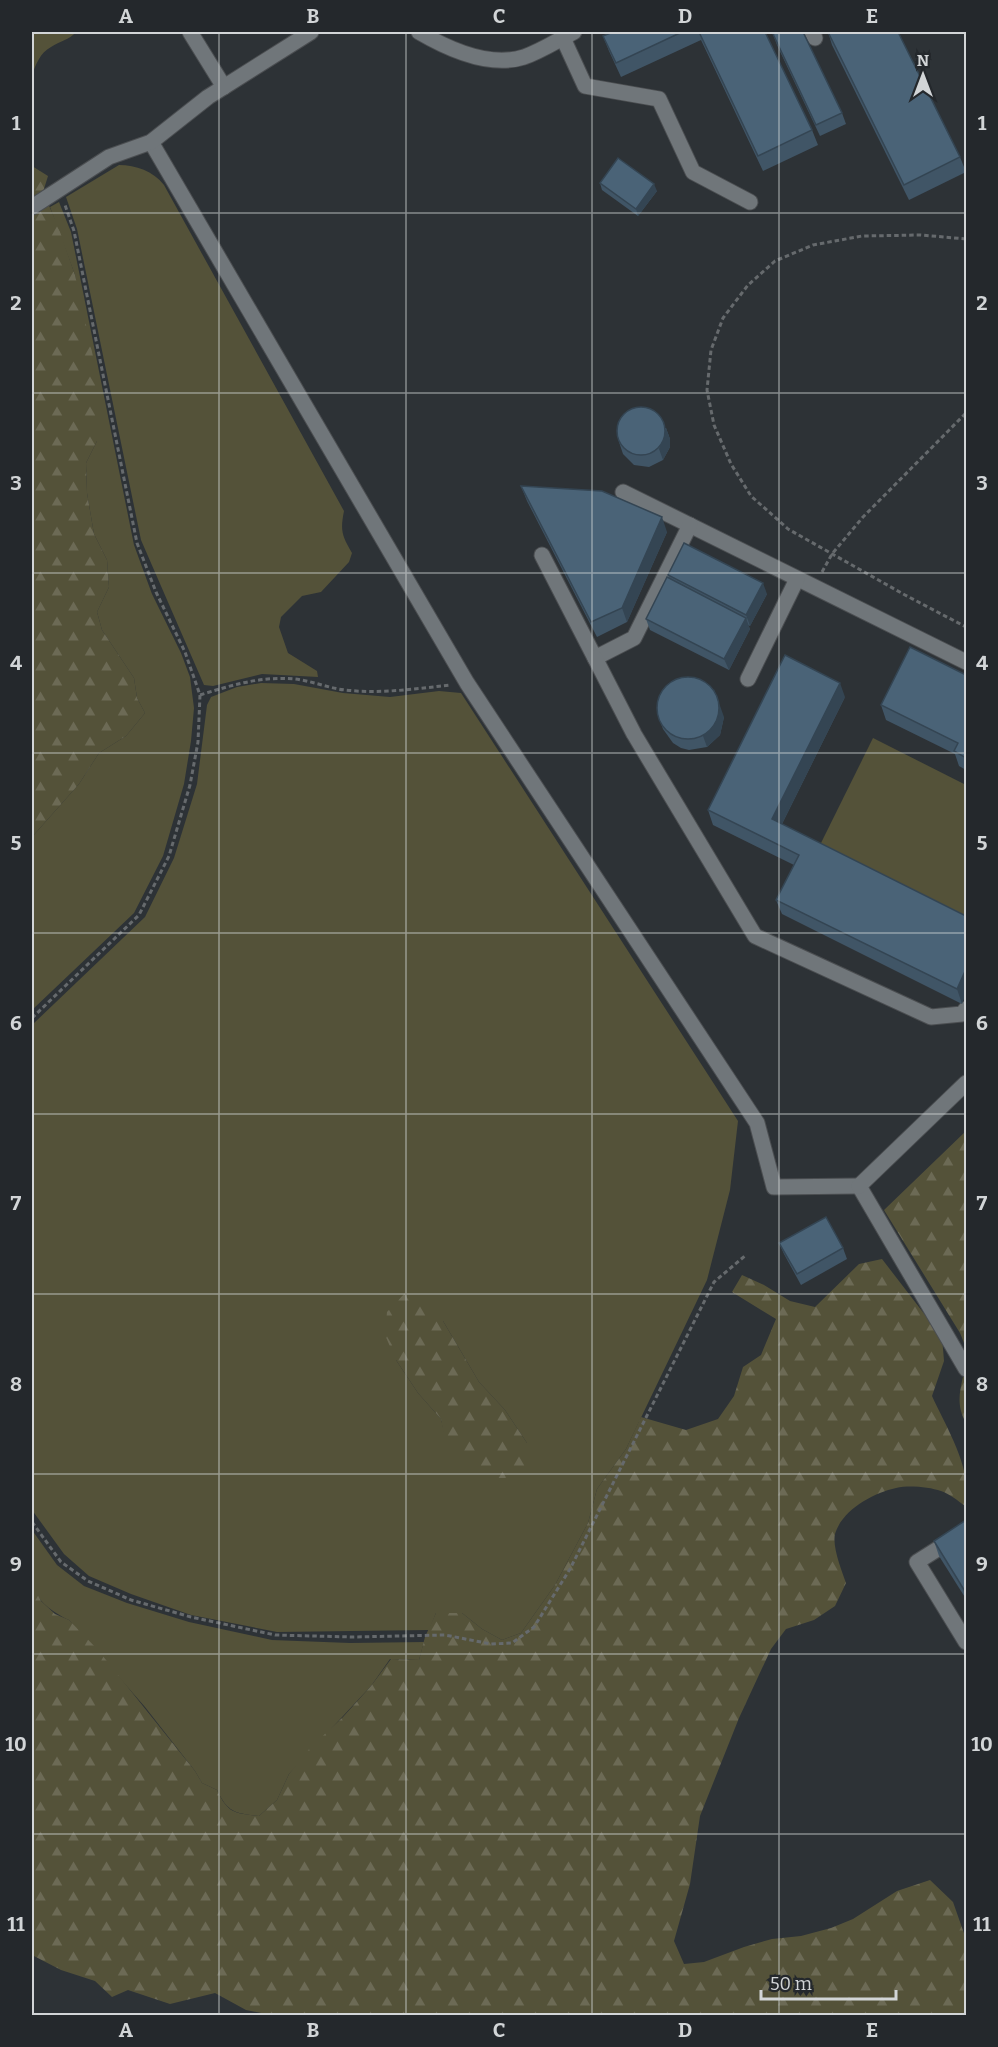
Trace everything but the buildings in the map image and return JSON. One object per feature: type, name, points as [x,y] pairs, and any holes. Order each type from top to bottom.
[{"type":"street","points":[[190,32],[224,87]]},
{"type":"street","points":[[32,207],[109,157],[151,142],[208,97],[310,32]]},
{"type":"street","points":[[419,32],[473,56],[503,61],[525,57],[568,34],[585,86],[659,99],[693,172],[750,202]]},
{"type":"street","points":[[151,142],[467,683],[757,1123],[774,1187],[859,1186],[966,1083]]},
{"type":"street","points":[[624,492],[966,662]]},
{"type":"street","points":[[595,658],[634,638],[690,525]]},
{"type":"street","points":[[542,555],[634,734],[755,936],[931,1017],[962,1014],[966,1009]]},
{"type":"street","points":[[748,679],[797,579]]},
{"type":"street","points":[[859,1186],[966,1369]]},
{"type":"street","points":[[966,1531],[917,1562],[966,1642]]},
{"type":"path","points":[[32,1018],[139,915],[169,856],[190,785],[198,742],[200,695],[185,652],[156,592],[137,543],[74,231],[59,190]]},
{"type":"path","points":[[966,239],[862,236],[813,245],[775,261],[748,285],[723,318],[711,350],[707,390],[714,425],[730,464],[751,496],[788,529],[966,627]]},
{"type":"path","points":[[814,586],[832,554],[863,517],[966,414]]},
{"type":"path","points":[[200,695],[234,684],[261,679],[296,680],[344,690],[390,692],[467,683]]},
{"type":"path","points":[[32,1522],[61,1562],[88,1581],[131,1599],[191,1617],[275,1635],[354,1637],[445,1635],[491,1644],[512,1643],[534,1627],[570,1569],[714,1282],[746,1256]]},
{"type":"green space","points":[[32,32],[76,32],[47,49],[32,75]]},
{"type":"green space","points":[[119,165],[144,170],[164,185],[344,511],[343,533],[352,553],[349,562],[321,592],[302,596],[281,617],[279,627],[288,653],[317,671],[318,677],[262,674],[213,686],[204,685],[141,540],[77,229],[66,197]]},
{"type":"green space","points":[[32,166],[48,176],[43,192],[75,275],[100,388],[97,441],[86,463],[87,493],[94,534],[107,560],[109,587],[97,612],[102,630],[134,678],[137,698],[145,713],[126,736],[99,753],[79,784],[32,837]]},
{"type":"green space","points":[[59,202],[71,232],[134,545],[152,594],[181,653],[190,677],[194,708],[184,784],[163,856],[134,913],[32,1010],[32,837],[79,784],[99,753],[126,736],[145,713],[137,698],[134,678],[102,630],[97,612],[109,587],[107,560],[94,534],[87,493],[86,463],[97,441],[75,275],[50,207]]},
{"type":"green space","points":[[261,683],[294,684],[343,693],[390,697],[439,691],[461,693],[738,1121],[730,1190],[707,1280],[626,1449],[597,1489],[588,1523],[555,1585],[521,1633],[502,1640],[482,1629],[462,1613],[436,1613],[429,1630],[277,1632],[191,1615],[131,1594],[89,1576],[64,1554],[32,1510],[32,1025],[145,917],[174,858],[197,784],[207,705],[211,697],[237,687]],"holes":[[[443,1321],[479,1382],[505,1410],[527,1443],[445,1436],[441,1419],[418,1393],[396,1360]]]},
{"type":"green space","points":[[873,738],[966,785],[966,917],[820,845]]},
{"type":"green space","points":[[966,1131],[966,1352],[960,1333],[884,1210]]},
{"type":"green space","points":[[882,1259],[942,1337],[944,1361],[932,1396],[962,1464],[967,1492],[965,1506],[951,1496],[931,1488],[901,1487],[868,1498],[844,1517],[834,1539],[846,1583],[835,1606],[814,1620],[786,1629],[771,1649],[739,1718],[700,1816],[690,1884],[674,1941],[684,1964],[704,1962],[772,1939],[801,1936],[831,1928],[853,1919],[897,1891],[930,1880],[953,1902],[966,1939],[966,2015],[276,2016],[246,2010],[215,1993],[170,2004],[128,1990],[112,1997],[95,1981],[61,1970],[32,1955],[32,1585],[41,1601],[55,1614],[69,1620],[98,1650],[195,1771],[202,1783],[217,1790],[225,1804],[233,1811],[259,1816],[277,1800],[289,1774],[310,1748],[343,1717],[371,1686],[391,1659],[419,1660],[425,1637],[436,1613],[462,1613],[482,1629],[502,1640],[521,1633],[555,1585],[588,1523],[597,1489],[626,1449],[641,1417],[686,1430],[718,1419],[734,1396],[743,1367],[761,1355],[776,1319],[732,1292],[742,1275],[790,1301],[815,1307],[859,1264]]},
{"type":"green space","points":[[405,1293],[425,1300],[443,1321],[479,1382],[505,1410],[527,1443],[527,1467],[505,1478],[484,1478],[459,1455],[444,1436],[441,1419],[418,1393],[396,1360],[385,1335],[387,1312]]},
{"type":"green space","points":[[966,1361],[966,1423],[960,1405]]},
{"type":"green space","points":[[32,1530],[57,1565],[84,1586],[127,1603],[189,1622],[272,1640],[350,1643],[424,1642],[419,1660],[390,1659],[371,1686],[289,1774],[277,1800],[259,1816],[238,1813],[229,1808],[217,1790],[202,1783],[145,1707],[69,1620],[52,1610],[37,1596],[31,1579]]}]
